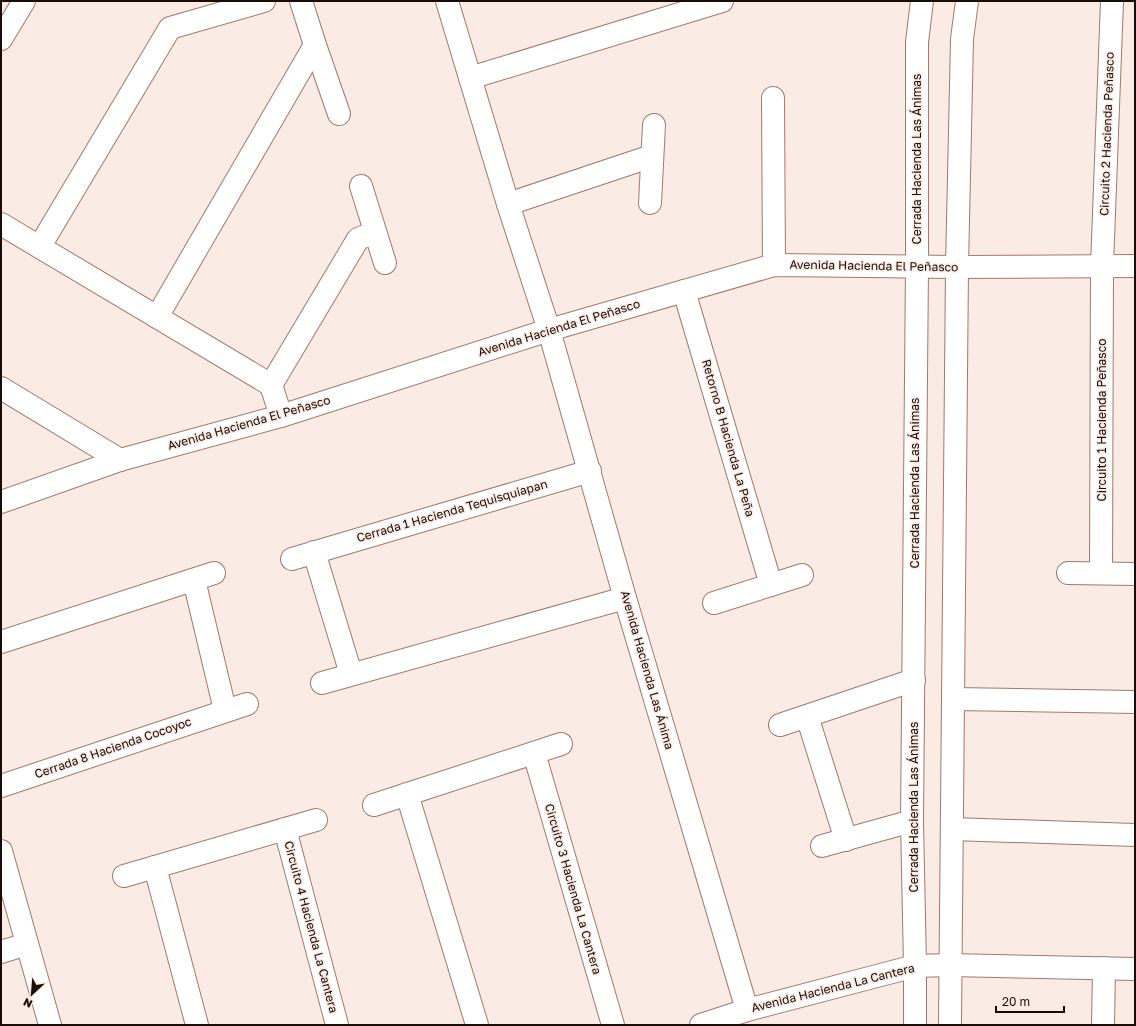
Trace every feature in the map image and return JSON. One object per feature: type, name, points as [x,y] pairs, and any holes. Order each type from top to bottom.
[{"type":"street","points":[[1,39],[24,1]]},
{"type":"street","points":[[40,246],[170,28],[264,1]]},
{"type":"street","points":[[301,1],[339,114]]},
{"type":"street","name":"Avenida Hacienda Las Ánima","points":[[447,1],[508,204],[549,330],[625,598],[747,1010]]},
{"type":"street","name":"Cerrada Hacienda Las Ánimas","points":[[915,1025],[916,966],[912,821],[917,267],[917,42],[922,1]]},
{"type":"street","points":[[950,1025],[956,267],[962,39],[967,1]]},
{"type":"street","name":"Circuito 2 Hacienda Peñasco","points":[[1102,266],[1112,1]]},
{"type":"street","points":[[470,78],[712,2]]},
{"type":"street","points":[[157,317],[315,46]]},
{"type":"street","points":[[773,98],[774,265]]},
{"type":"street","points":[[650,203],[654,125]]},
{"type":"street","points":[[508,204],[652,156]]},
{"type":"street","points":[[361,186],[385,263]]},
{"type":"street","points":[[1,224],[271,385],[280,416]]},
{"type":"street","points":[[271,385],[358,239],[375,232]]},
{"type":"street","name":"Avenida Hacienda El Peñasco","points":[[1,502],[120,460],[280,416],[549,330],[774,265],[917,267],[1135,266]]},
{"type":"street","name":"Circuito 1 Hacienda Peñasco","points":[[1101,573],[1102,266]]},
{"type":"street","name":"Retorno B Hacienda La Peña","points":[[684,291],[771,585]]},
{"type":"street","points":[[1,388],[120,460]]},
{"type":"street","name":"Cerrada 1 Hacienda Tequisquiapan","points":[[292,558],[590,471]]},
{"type":"street","points":[[314,552],[352,674]]},
{"type":"street","points":[[1068,573],[1135,574]]},
{"type":"street","points":[[714,603],[802,575]]},
{"type":"street","points":[[1,642],[204,577],[225,710]]},
{"type":"street","points":[[322,683],[625,598]]},
{"type":"street","points":[[780,725],[914,680]]},
{"type":"street","points":[[952,700],[1135,702]]},
{"type":"street","name":"Cerrada 8 Hacienda Cocoyoc","points":[[1,786],[225,710],[247,704]]},
{"type":"street","points":[[807,716],[846,840]]},
{"type":"street","points":[[374,805],[561,744]]},
{"type":"street","name":"Circuito 3 Hacienda La Cantera","points":[[534,753],[613,1025]]},
{"type":"street","points":[[408,794],[477,1025]]},
{"type":"street","name":"Circuito 4 Hacienda La Cantera","points":[[124,876],[316,820]]},
{"type":"street","points":[[822,846],[912,821]]},
{"type":"street","name":"Circuito 4 Hacienda La Cantera","points":[[285,829],[337,1025]]},
{"type":"street","points":[[952,829],[1135,835]]},
{"type":"street","points":[[1,851],[50,1025]]},
{"type":"street","points":[[155,867],[197,1025]]},
{"type":"street","points":[[1,952],[28,944]]},
{"type":"street","name":"Avenida Hacienda La Cantera","points":[[701,1025],[747,1010],[916,966],[950,965],[1135,969]]},
{"type":"street","points":[[1103,1025],[1104,968]]}]
